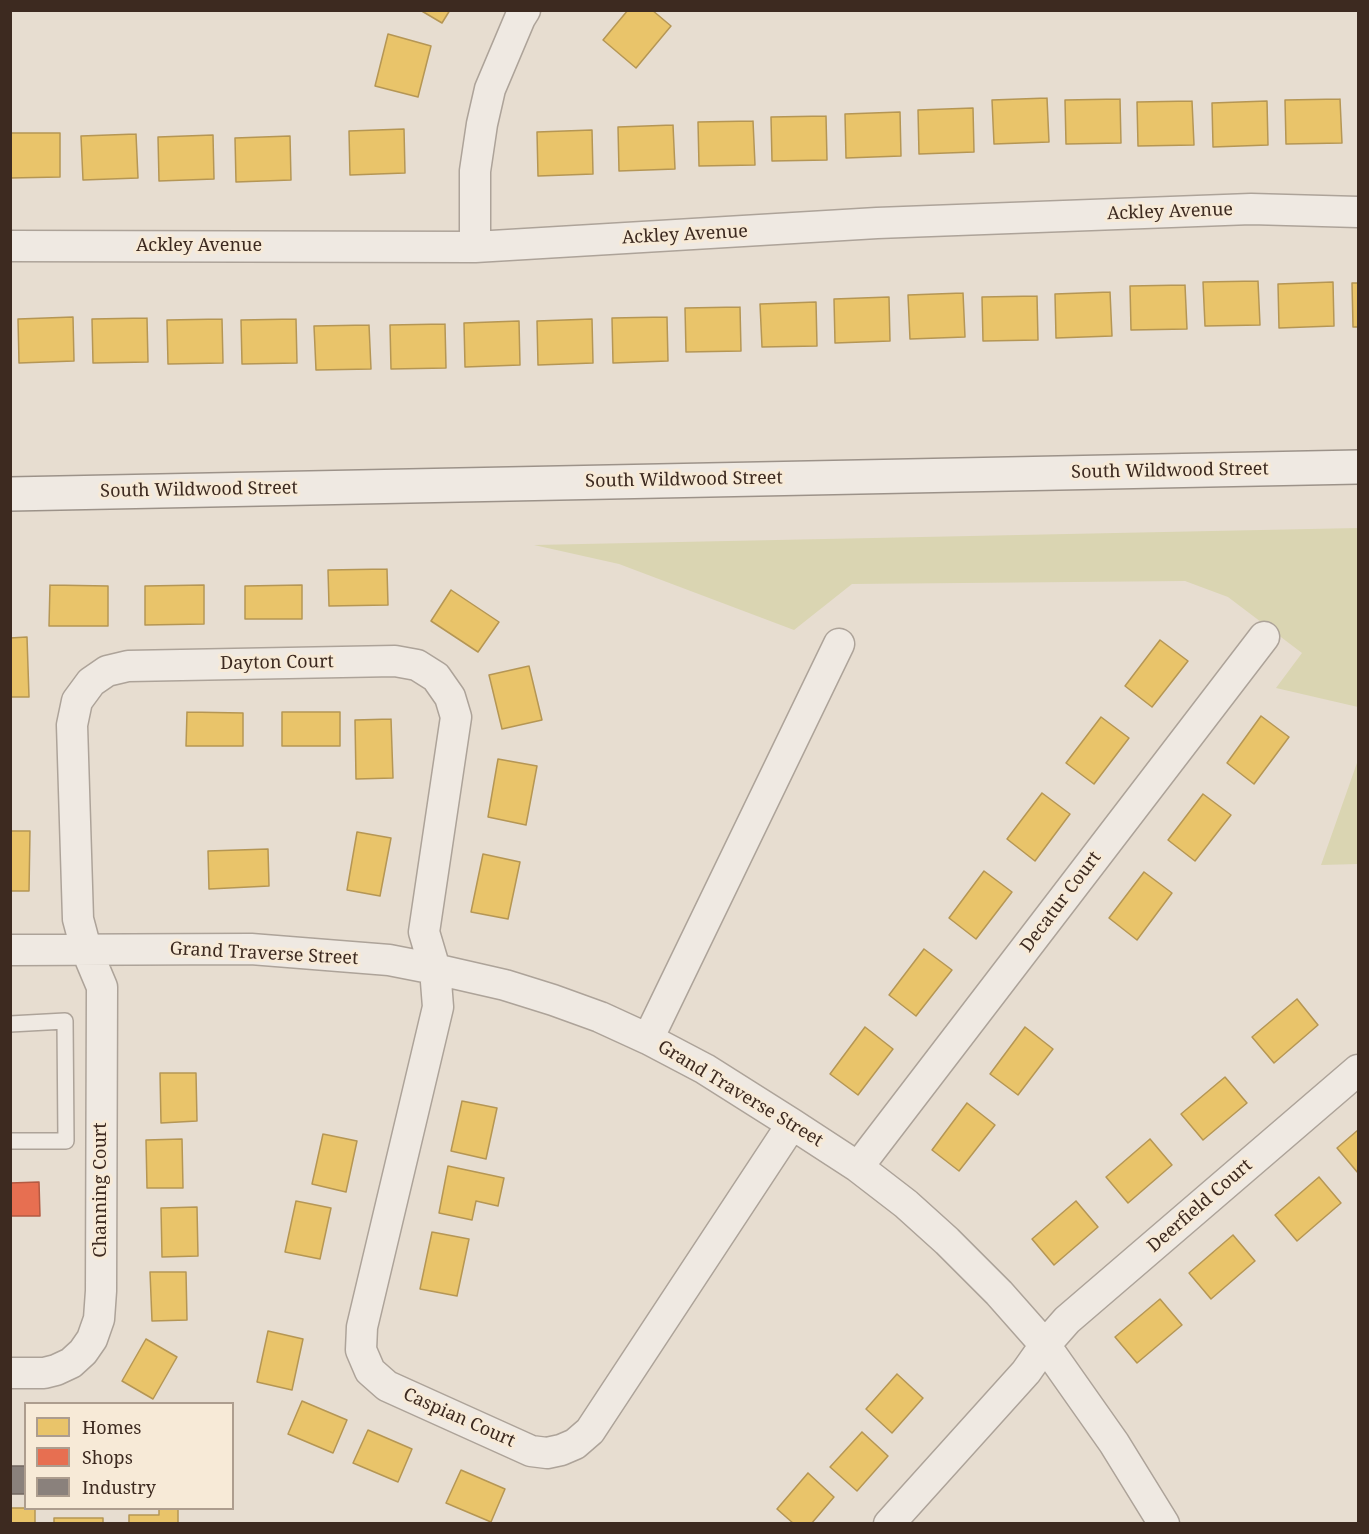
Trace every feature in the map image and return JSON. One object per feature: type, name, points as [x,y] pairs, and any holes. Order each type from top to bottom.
[{"type":"street","points":[[475,247],[475,171],[482,124],[490,89],[525,10]]},
{"type":"street","name":"Ackley Avenue","points":[[10,246],[475,247],[924,222],[1251,209],[1359,212]]},
{"type":"street","name":"South Wildwood Street","points":[[10,494],[1359,468]]},
{"type":"street","name":"Decatur Court","points":[[858,1167],[1264,637]]},
{"type":"street","points":[[648,1039],[839,644]]},
{"type":"street","name":"Dayton Court","points":[[86,949],[78,919],[72,725],[77,701],[91,682],[107,671],[128,666],[395,661],[417,665],[436,677],[450,697],[456,717],[424,932],[435,969]]},
{"type":"street","name":"Channing Court","points":[[10,1373],[44,1373],[71,1363],[92,1340],[99,1320],[102,987],[86,949]]},
{"type":"street","name":"Grand Traverse Street","points":[[10,950],[251,949],[389,960],[505,985],[600,1017],[648,1039],[705,1070],[858,1167],[906,1204],[947,1241],[999,1293],[1045,1345],[1114,1443],[1164,1524]]},
{"type":"street","name":"Caspian Court","points":[[435,969],[438,1007],[362,1327],[361,1350],[370,1371],[387,1386],[531,1451],[546,1453],[561,1450],[575,1444],[590,1431],[792,1124]]},
{"type":"street","name":"Deerfield Court","points":[[1045,1345],[1067,1320],[1359,1070]]},
{"type":"street","points":[[888,1524],[1026,1372],[1045,1345]]},
{"type":"lane","points":[[10,1024],[64,1021],[66,1141],[10,1141]]},
{"type":"shaded area","points":[[1358,528],[1358,707],[1276,688],[1302,653],[1228,597],[1185,581],[852,584],[794,630],[619,564],[534,545]]},
{"type":"shaded area","points":[[1358,760],[1358,864],[1321,865]]},
{"type":"building: Homes","points":[[420,10],[450,10],[442,23]]},
{"type":"building: Homes","points":[[628,10],[652,10],[671,26],[636,68],[603,40]]},
{"type":"building: Homes","points":[[388,34],[431,46],[418,97],[375,86]]},
{"type":"building: Homes","points":[[1047,98],[1049,142],[994,144],[992,100]]},
{"type":"building: Homes","points":[[1120,99],[1121,143],[1066,144],[1065,100]]},
{"type":"building: Homes","points":[[1340,99],[1342,143],[1286,144],[1285,100]]},
{"type":"building: Homes","points":[[1192,101],[1194,145],[1138,146],[1137,102]]},
{"type":"building: Homes","points":[[1267,101],[1268,145],[1213,147],[1212,103]]},
{"type":"building: Homes","points":[[973,108],[974,152],[919,154],[918,110]]},
{"type":"building: Homes","points":[[900,112],[901,156],[846,158],[845,114]]},
{"type":"building: Homes","points":[[826,116],[827,160],[772,161],[771,117]]},
{"type":"building: Homes","points":[[753,121],[755,165],[699,166],[698,122]]},
{"type":"building: Homes","points":[[673,125],[675,169],[619,171],[618,127]]},
{"type":"building: Homes","points":[[404,129],[405,173],[350,175],[349,131]]},
{"type":"building: Homes","points":[[592,130],[593,174],[538,176],[537,132]]},
{"type":"building: Homes","points":[[10,133],[60,133],[60,177],[10,178]]},
{"type":"building: Homes","points":[[136,134],[138,178],[83,180],[81,136]]},
{"type":"building: Homes","points":[[213,135],[214,179],[159,181],[158,137]]},
{"type":"building: Homes","points":[[290,136],[291,180],[236,182],[235,138]]},
{"type":"building: Homes","points":[[1258,281],[1260,325],[1205,326],[1203,282]]},
{"type":"building: Homes","points":[[1333,282],[1334,326],[1279,328],[1278,284]]},
{"type":"building: Homes","points":[[1352,283],[1358,283],[1358,327],[1353,327]]},
{"type":"building: Homes","points":[[1185,285],[1187,329],[1131,330],[1130,286]]},
{"type":"building: Homes","points":[[1110,292],[1112,336],[1056,338],[1055,294]]},
{"type":"building: Homes","points":[[963,293],[965,337],[910,339],[908,295]]},
{"type":"building: Homes","points":[[1037,296],[1038,340],[983,341],[982,297]]},
{"type":"building: Homes","points":[[889,297],[890,341],[835,343],[834,299]]},
{"type":"building: Homes","points":[[816,302],[817,346],[762,347],[760,304]]},
{"type":"building: Homes","points":[[740,307],[741,351],[686,352],[685,308]]},
{"type":"building: Homes","points":[[73,317],[74,361],[19,363],[18,319]]},
{"type":"building: Homes","points":[[667,317],[668,361],[613,363],[612,318]]},
{"type":"building: Homes","points":[[147,318],[148,362],[93,363],[92,319]]},
{"type":"building: Homes","points":[[222,319],[223,363],[168,364],[167,320]]},
{"type":"building: Homes","points":[[296,319],[297,363],[242,364],[241,320]]},
{"type":"building: Homes","points":[[592,319],[593,363],[538,365],[537,321]]},
{"type":"building: Homes","points":[[519,321],[520,365],[465,367],[464,323]]},
{"type":"building: Homes","points":[[445,324],[446,368],[391,369],[390,325]]},
{"type":"building: Homes","points":[[369,325],[371,369],[316,370],[314,326]]},
{"type":"building: Homes","points":[[387,569],[388,605],[329,606],[328,570]]},
{"type":"building: Homes","points":[[50,585],[108,586],[108,626],[49,626]]},
{"type":"building: Homes","points":[[204,585],[204,624],[145,625],[145,586]]},
{"type":"building: Homes","points":[[302,585],[302,619],[245,619],[245,586]]},
{"type":"building: Homes","points":[[451,590],[499,622],[478,652],[431,621]]},
{"type":"building: Homes","points":[[27,637],[29,697],[10,697],[10,638]]},
{"type":"building: Homes","points":[[1160,640],[1188,661],[1152,707],[1125,686]]},
{"type":"building: Homes","points":[[529,666],[542,720],[502,729],[489,675]]},
{"type":"building: Homes","points":[[187,712],[243,713],[243,746],[186,746]]},
{"type":"building: Homes","points":[[282,712],[340,712],[340,746],[282,746]]},
{"type":"building: Homes","points":[[1261,716],[1289,737],[1254,784],[1227,763]]},
{"type":"building: Homes","points":[[1101,717],[1129,738],[1094,784],[1066,763]]},
{"type":"building: Homes","points":[[391,719],[393,778],[356,779],[355,720]]},
{"type":"building: Homes","points":[[498,759],[537,766],[526,825],[488,817]]},
{"type":"building: Homes","points":[[1042,793],[1070,814],[1035,861],[1007,839]]},
{"type":"building: Homes","points":[[1203,794],[1231,815],[1195,861],[1168,840]]},
{"type":"building: Homes","points":[[10,831],[30,831],[29,891],[10,891]]},
{"type":"building: Homes","points":[[357,832],[391,838],[380,896],[347,890]]},
{"type":"building: Homes","points":[[268,849],[269,886],[209,889],[208,851]]},
{"type":"building: Homes","points":[[483,854],[520,862],[508,919],[471,912]]},
{"type":"building: Homes","points":[[984,871],[1012,892],[976,939],[949,918]]},
{"type":"building: Homes","points":[[1144,872],[1172,893],[1137,940],[1109,918]]},
{"type":"building: Homes","points":[[924,949],[952,970],[916,1016],[889,995]]},
{"type":"building: Homes","points":[[1297,999],[1318,1025],[1274,1063],[1252,1037]]},
{"type":"building: Homes","points":[[865,1027],[893,1049],[858,1095],[830,1074]]},
{"type":"building: Homes","points":[[1025,1027],[1053,1049],[1018,1095],[990,1074]]},
{"type":"building: Homes","points":[[160,1073],[196,1073],[197,1121],[161,1123]]},
{"type":"building: Homes","points":[[1225,1077],[1247,1103],[1203,1140],[1181,1114]]},
{"type":"building: Homes","points":[[462,1101],[497,1108],[486,1159],[451,1151]]},
{"type":"building: Homes","points":[[967,1103],[995,1125],[959,1171],[932,1150]]},
{"type":"building: Homes","points":[[1358,1130],[1358,1173],[1337,1148]]},
{"type":"building: Homes","points":[[323,1134],[357,1141],[346,1192],[312,1184]]},
{"type":"building: Homes","points":[[182,1139],[183,1188],[147,1188],[146,1140]]},
{"type":"building: Homes","points":[[1150,1139],[1172,1165],[1128,1203],[1106,1177]]},
{"type":"building: Homes","points":[[448,1166],[504,1178],[498,1206],[476,1201],[472,1220],[439,1213]]},
{"type":"building: Homes","points":[[1319,1177],[1341,1203],[1297,1241],[1275,1215]]},
{"type":"building: Homes","points":[[296,1201],[331,1208],[320,1259],[285,1252]]},
{"type":"building: Homes","points":[[1076,1201],[1098,1227],[1054,1265],[1032,1239]]},
{"type":"building: Homes","points":[[197,1207],[198,1256],[162,1257],[161,1208]]},
{"type":"building: Homes","points":[[432,1232],[469,1239],[457,1296],[420,1289]]},
{"type":"building: Homes","points":[[1233,1235],[1255,1261],[1211,1299],[1189,1273]]},
{"type":"building: Homes","points":[[150,1272],[186,1272],[187,1320],[152,1321]]},
{"type":"building: Homes","points":[[1160,1299],[1182,1325],[1137,1363],[1115,1337]]},
{"type":"building: Homes","points":[[268,1331],[303,1339],[292,1390],[257,1382]]},
{"type":"building: Homes","points":[[146,1339],[177,1357],[153,1399],[122,1381]]},
{"type":"building: Homes","points":[[897,1374],[923,1398],[892,1433],[866,1409]]},
{"type":"building: Homes","points":[[302,1401],[347,1420],[333,1453],[288,1434]]},
{"type":"building: Homes","points":[[368,1430],[412,1449],[398,1482],[353,1463]]},
{"type":"building: Homes","points":[[862,1432],[888,1456],[857,1491],[830,1467]]},
{"type":"building: Homes","points":[[461,1470],[505,1489],[491,1522],[446,1503]]},
{"type":"building: Homes","points":[[808,1473],[834,1497],[811,1524],[794,1524],[777,1509]]},
{"type":"building: Homes","points":[[10,1508],[35,1510],[35,1524],[10,1524]]},
{"type":"building: Homes","points":[[159,1510],[178,1510],[178,1524],[129,1524],[129,1515],[159,1515]]},
{"type":"building: Homes","points":[[54,1518],[103,1518],[103,1524],[54,1524]]},
{"type":"building: Shops","points":[[39,1182],[40,1216],[10,1216],[10,1183]]},
{"type":"building: Industry","points":[[10,1466],[24,1466],[24,1494],[10,1494]]}]
